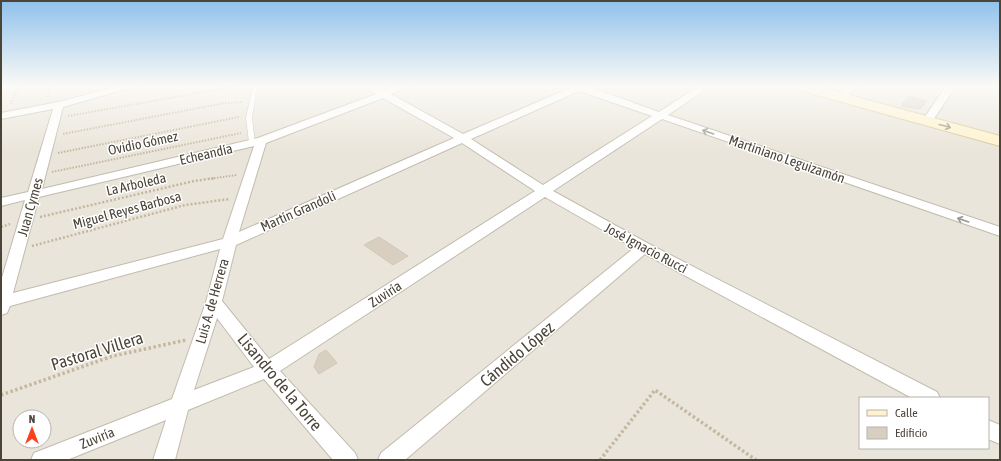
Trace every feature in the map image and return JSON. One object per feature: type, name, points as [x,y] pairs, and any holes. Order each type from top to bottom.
[{"type":"street","points":[[4,115],[45,108]]},
{"type":"street","name":"Juan Cymes","points":[[2,306],[58,108]]},
{"type":"street","name":"Echeandía","points":[[1,202],[34,195],[254,138],[344,108]]},
{"type":"street","name":"José Ignacio Rucci","points":[[408,108],[463,139],[544,191],[644,247],[928,397]]},
{"type":"street","name":"Martín Grandoli","points":[[2,306],[229,242],[533,108]]},
{"type":"street","name":"Martiniano Leguizamón","points":[[635,108],[1000,232]]},
{"type":"street","name":"Zuviría","points":[[42,460],[267,370],[672,108]]},
{"type":"street","points":[[876,108],[1000,141]]},
{"type":"street","points":[[927,121],[936,108]]},
{"type":"street","name":"Luis A. de Herrera","points":[[164,460],[180,405],[214,302],[229,242],[250,173],[254,138]]},
{"type":"street","name":"Cándido López","points":[[389,460],[644,247]]},
{"type":"street","name":"Lisandro de la Torre","points":[[214,302],[267,370],[347,460]]},
{"type":"street","points":[[989,430],[1000,435]]},
{"type":"lane","points":[[251,108],[250,115],[254,138]]},
{"type":"path","points":[[56,118],[116,108]]},
{"type":"path","points":[[51,136],[202,108]]},
{"type":"path","points":[[45,156],[250,115]]},
{"type":"path","name":"Ovidio Gómez","points":[[40,174],[254,138]]},
{"type":"path","name":"La Arboleda","points":[[27,220],[194,180],[250,173]]},
{"type":"path","name":"Miguel Reyes Barbosa","points":[[18,249],[185,204],[242,197]]},
{"type":"path","name":"Pastoral Villera","points":[[1,395],[113,356],[203,337]]},
{"type":"path","points":[[600,460],[655,390],[756,460]]},
{"type":"shaded area","points":[[1,108],[1000,108],[1000,460],[1,460]]},
{"type":"building","points":[[379,237],[408,256],[393,265],[364,245]]},
{"type":"building","points":[[326,350],[337,363],[319,374],[314,367],[319,354]]}]
